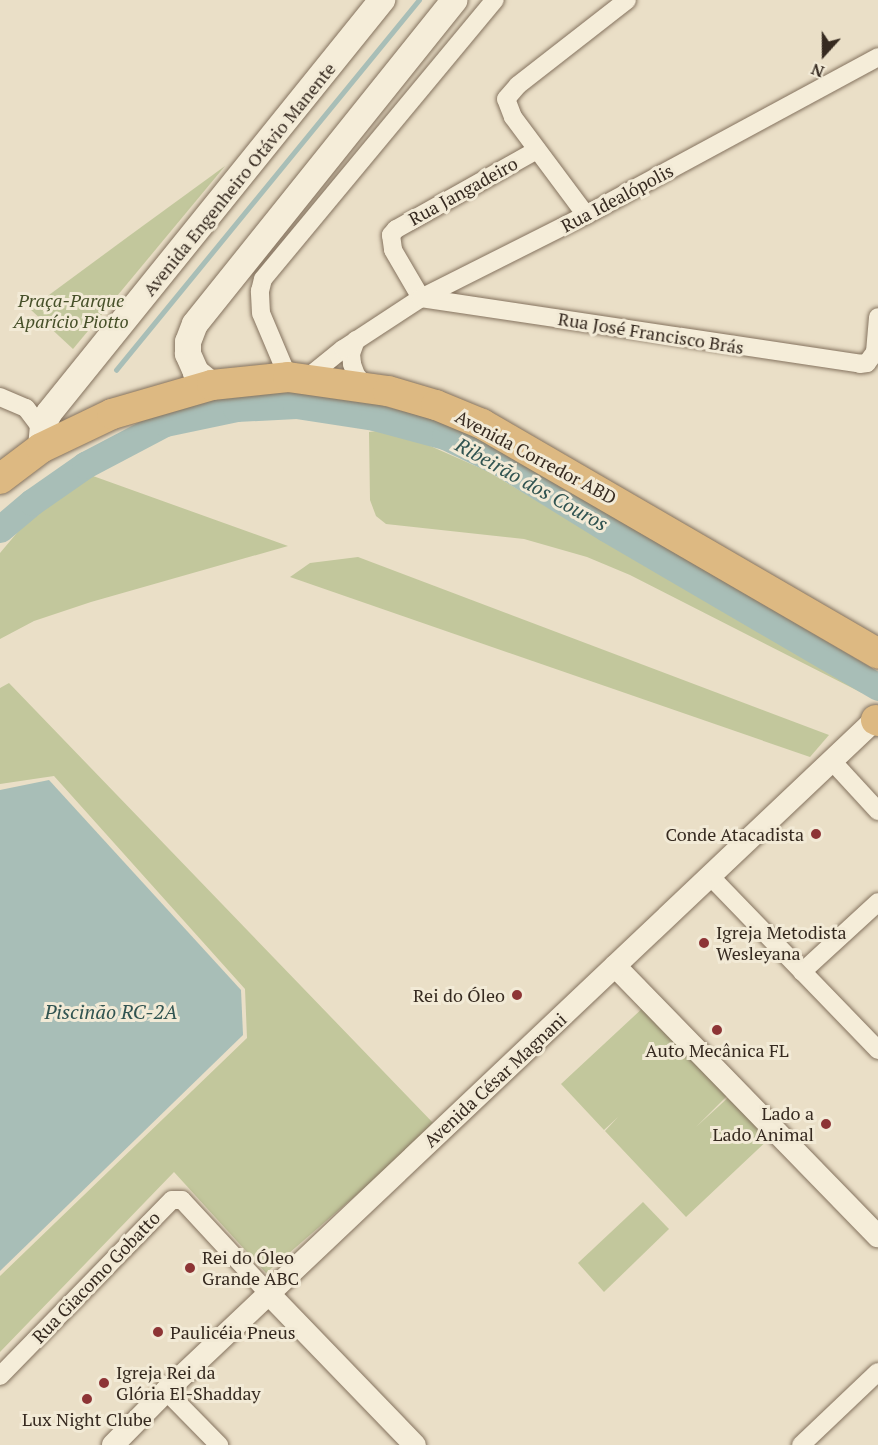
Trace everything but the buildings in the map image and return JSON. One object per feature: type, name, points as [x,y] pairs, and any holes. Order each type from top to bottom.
[{"type":"highway","name":"Avenida Corredor ABD","points":[[0,479],[42,439],[112,414],[212,385],[297,378],[367,388],[436,405],[482,424],[878,654]]},
{"type":"main road","name":"Avenida Engenheiro Otávio Manente","points":[[42,439],[49,413],[382,0]]},
{"type":"main road","points":[[212,385],[196,372],[188,354],[188,342],[195,324],[455,0]]},
{"type":"street","points":[[297,378],[261,313],[260,291],[263,279],[495,0]]},
{"type":"street","points":[[586,215],[509,111],[506,105],[508,94],[627,0]]},
{"type":"street","name":"Rua Idealópolis","points":[[297,378],[422,298],[586,215],[878,57]]},
{"type":"street","name":"Rua Jangadeiro","points":[[422,298],[393,250],[391,235],[396,229],[537,150]]},
{"type":"street","name":"Rua José Francisco Brás","points":[[422,298],[860,364],[867,363],[875,352],[878,317]]},
{"type":"street","points":[[356,340],[351,354],[352,364],[356,375],[367,388]]},
{"type":"street","points":[[0,397],[26,408],[42,439]]},
{"type":"street","name":"Avenida César Magnani","points":[[113,1445],[166,1391],[877,719]]},
{"type":"street","points":[[832,761],[878,811]]},
{"type":"street","points":[[710,876],[878,1050]]},
{"type":"street","points":[[802,972],[878,902]]},
{"type":"street","points":[[615,966],[878,1236]]},
{"type":"street","name":"Rua Giacomo Gobatto","points":[[0,1376],[172,1200],[182,1200],[269,1294]]},
{"type":"street","points":[[269,1294],[415,1445]]},
{"type":"street","points":[[801,1445],[878,1372]]},
{"type":"street","points":[[166,1391],[219,1445]]},
{"type":"green space","name":"Praça-Parque Aparício Piotto","points":[[225,166],[73,349],[30,309],[129,236]]},
{"type":"green space","points":[[383,430],[428,445],[487,471],[623,552],[866,686],[862,693],[630,575],[587,557],[524,539],[386,524],[376,516],[370,500],[369,432]]},
{"type":"green space","points":[[93,476],[288,546],[91,602],[34,621],[0,639],[0,553],[32,515]]},
{"type":"green space","points":[[358,557],[829,735],[810,757],[290,577],[310,563]]},
{"type":"green space","points":[[9,683],[436,1126],[266,1273],[174,1172],[0,1352],[0,1276],[247,1038],[245,989],[54,776],[0,784],[0,688]]},
{"type":"green space","points":[[646,1005],[730,1093],[696,1127],[731,1095],[771,1137],[686,1217],[605,1131],[618,1117],[604,1130],[561,1084]]},
{"type":"green space","points":[[643,1202],[669,1229],[604,1292],[578,1263]]},
{"type":"water","name":"Piscinão RC-2A","points":[[49,780],[241,990],[243,1035],[0,1271],[0,790]]},
{"type":"waterway","name":"Ribeirão dos Couros","points":[[116,370],[419,0]]},
{"type":"waterway","name":"Ribeirão dos Couros","points":[[0,529],[32,502],[85,465],[165,423],[236,408],[296,405],[374,417],[445,436],[501,463],[606,528],[878,687]]},
{"type":"place","name":"Conde Atacadista","points":[[816,834]]},
{"type":"place","name":"Igreja Metodista Wesleyana","points":[[704,943]]},
{"type":"place","name":"Rei do Óleo","points":[[517,995]]},
{"type":"place","name":"Auto Mecânica FL","points":[[717,1030]]},
{"type":"place","name":"Lado a Lado Animal","points":[[826,1124]]},
{"type":"place","name":"Rei do Óleo Grande ABC","points":[[190,1268]]},
{"type":"place","name":"Paulicéia Pneus","points":[[158,1332]]},
{"type":"place","name":"Igreja Rei da Glória El-Shadday","points":[[104,1383]]},
{"type":"place","name":"Lux Night Clube","points":[[87,1399]]}]
